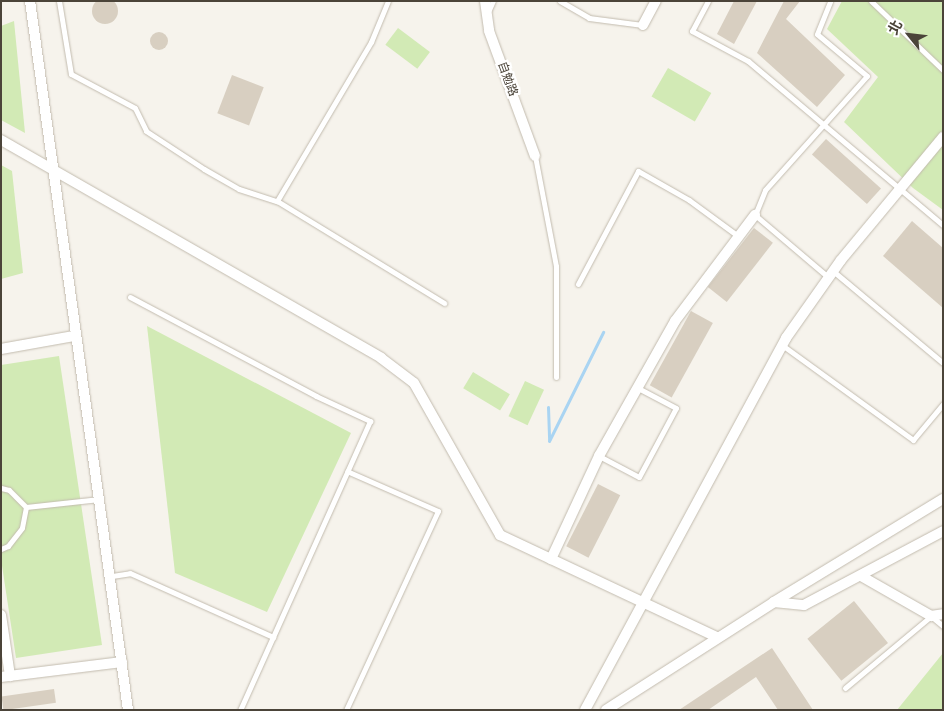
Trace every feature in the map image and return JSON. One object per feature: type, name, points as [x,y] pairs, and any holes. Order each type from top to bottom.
[{"type":"street","points":[[30,1],[54,170],[74,336],[112,576],[128,710]]},
{"type":"street","points":[[643,25],[656,1]]},
{"type":"street","name":"自勉路","points":[[486,6],[489,31],[535,156]]},
{"type":"street","points":[[585,710],[782,345],[830,274],[943,137]]},
{"type":"street","points":[[1,140],[381,358],[414,383],[500,535],[718,638]]},
{"type":"street","points":[[551,558],[599,456],[687,301],[755,215]]},
{"type":"street","points":[[1,349],[74,336]]},
{"type":"street","points":[[606,710],[774,602],[943,499]]},
{"type":"street","points":[[774,602],[804,605],[943,531]]},
{"type":"street","points":[[861,576],[931,616],[943,614]]},
{"type":"street","points":[[1,614],[6,677],[122,662]]},
{"type":"lane","points":[[59,1],[71,74],[135,108],[146,131],[204,170],[239,189],[278,201],[444,303]]},
{"type":"lane","points":[[278,201],[372,42],[388,1]]},
{"type":"lane","points":[[486,6],[493,1]]},
{"type":"lane","points":[[560,1],[589,18],[643,25]]},
{"type":"lane","points":[[708,1],[692,30],[748,61],[898,190],[943,225]]},
{"type":"lane","points":[[830,1],[817,34],[867,76],[765,190],[755,215],[943,363]]},
{"type":"lane","points":[[871,1],[943,70]]},
{"type":"lane","points":[[535,156],[556,266],[556,377]]},
{"type":"lane","points":[[578,284],[638,171],[689,200],[738,236]]},
{"type":"lane","points":[[130,297],[316,396],[370,421],[240,710]]},
{"type":"lane","points":[[782,345],[913,440],[943,404]]},
{"type":"lane","points":[[599,456],[639,476],[676,408],[637,388]]},
{"type":"lane","points":[[346,710],[438,511],[348,471]]},
{"type":"lane","points":[[1,488],[9,490],[26,507]]},
{"type":"lane","points":[[26,507],[100,499]]},
{"type":"lane","points":[[1,549],[8,546],[22,528],[26,507]]},
{"type":"lane","points":[[112,576],[130,573],[272,638]]},
{"type":"lane","points":[[845,688],[931,616],[943,626]]},
{"type":"green space","points":[[842,1],[943,1],[943,210],[913,188],[844,122],[878,77],[827,29]]},
{"type":"green space","points":[[14,21],[25,133],[1,120],[1,26]]},
{"type":"green space","points":[[398,28],[430,52],[417,69],[385,45]]},
{"type":"green space","points":[[668,68],[711,93],[695,122],[652,97]]},
{"type":"green space","points":[[1,165],[12,171],[23,273],[1,279]]},
{"type":"green space","points":[[147,326],[351,433],[267,612],[175,573]]},
{"type":"green space","points":[[59,356],[102,645],[16,658],[1,559],[1,365]]},
{"type":"green space","points":[[473,372],[510,394],[500,410],[463,388]]},
{"type":"green space","points":[[525,381],[544,390],[528,425],[509,416]]},
{"type":"green space","points":[[943,653],[943,710],[897,710]]},
{"type":"building","points":[[105,-2],[114,2],[118,11],[114,20],[105,24],[96,20],[92,11],[96,2]]},
{"type":"building","points":[[734,1],[757,1],[734,44],[717,34]]},
{"type":"building","points":[[784,1],[800,1],[786,19],[845,75],[817,107],[757,53]]},
{"type":"building","points":[[159,32],[165,35],[168,41],[165,47],[159,50],[153,47],[150,41],[153,35]]},
{"type":"building","points":[[232,75],[264,87],[249,125],[217,113]]},
{"type":"building","points":[[826,139],[881,189],[867,204],[812,155]]},
{"type":"building","points":[[912,221],[943,248],[943,308],[883,256]]},
{"type":"building","points":[[754,228],[773,243],[727,302],[708,287]]},
{"type":"building","points":[[691,311],[713,323],[672,397],[650,385]]},
{"type":"building","points":[[598,484],[620,495],[588,558],[566,546]]},
{"type":"building","points":[[854,601],[888,643],[841,681],[807,639]]},
{"type":"building","points":[[772,648],[813,710],[778,710],[756,677],[708,710],[679,710]]},
{"type":"building","points":[[54,689],[56,703],[3,710],[2,696]]},
{"type":"waterway","points":[[549,441],[603,332]]},
{"type":"waterway","points":[[548,407],[549,440]]}]
